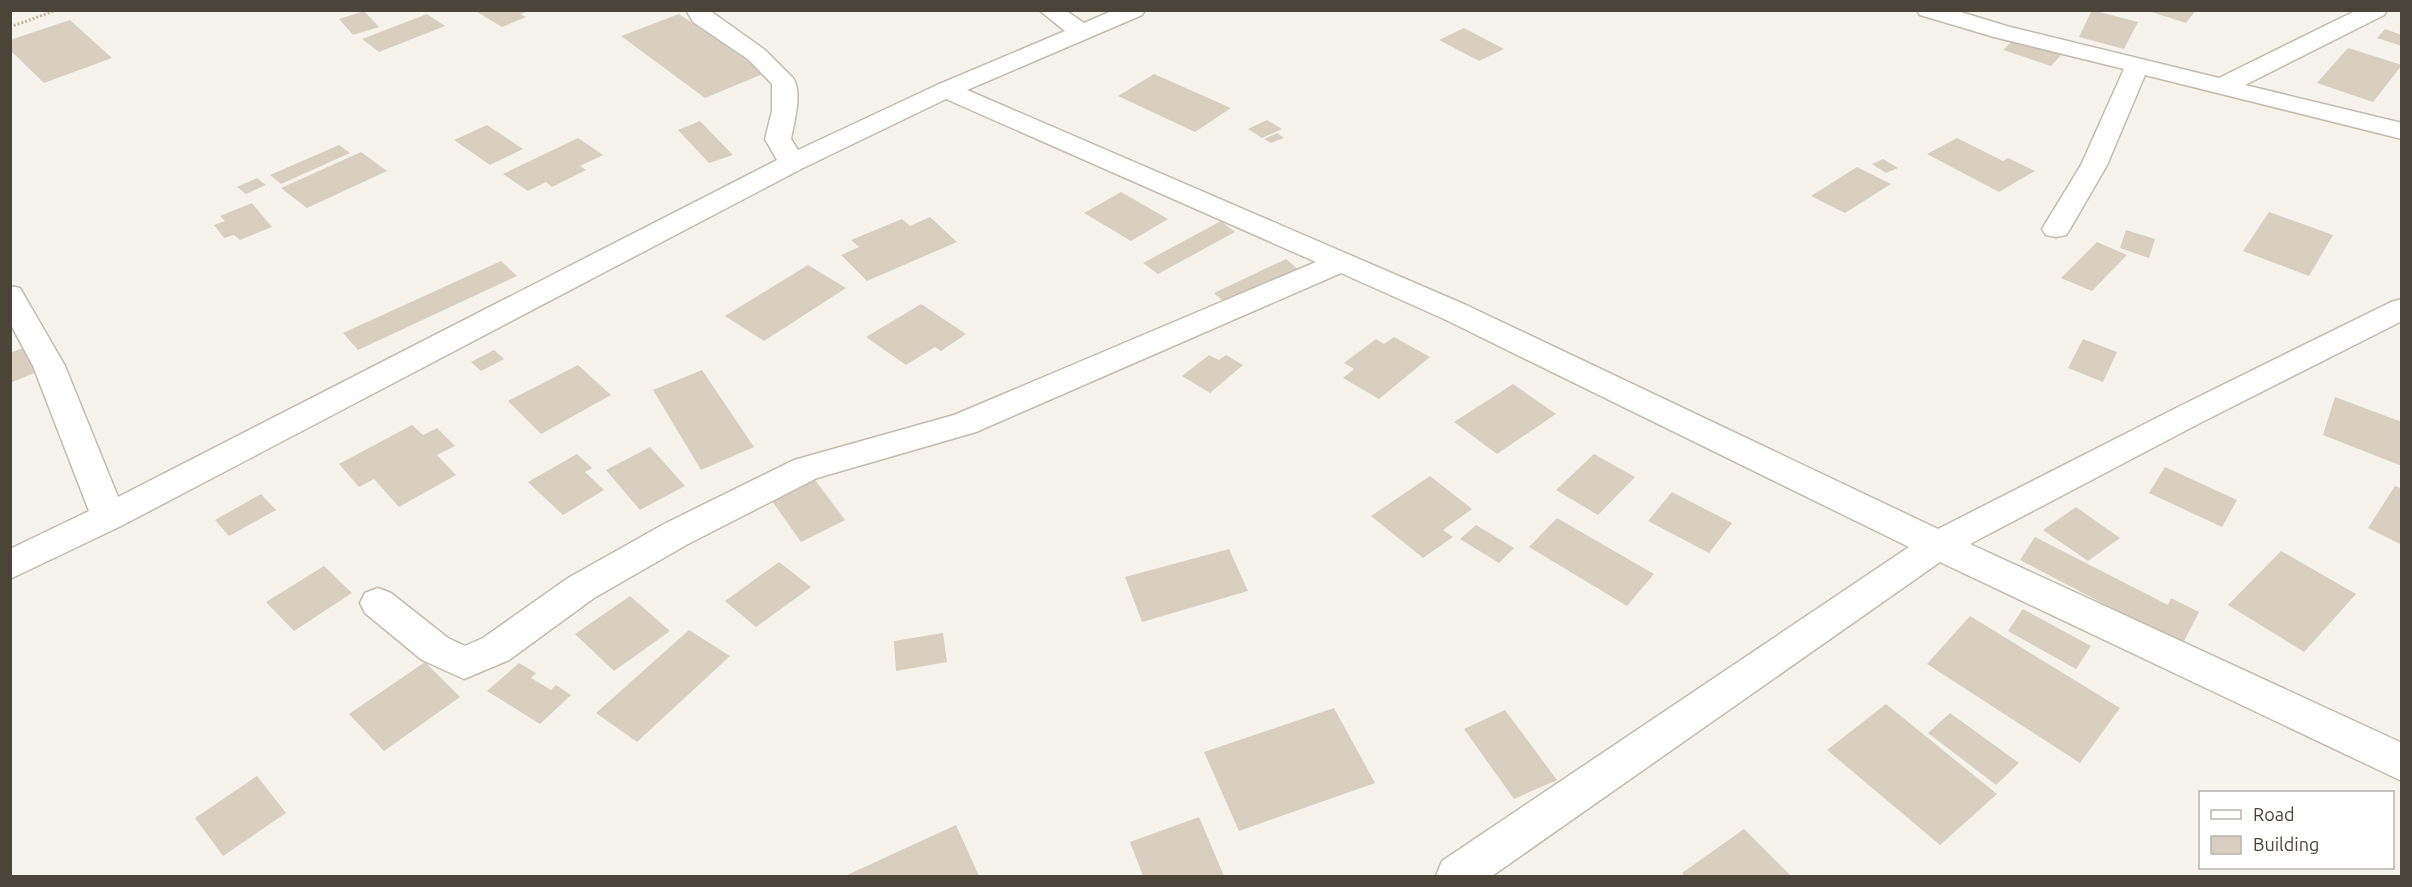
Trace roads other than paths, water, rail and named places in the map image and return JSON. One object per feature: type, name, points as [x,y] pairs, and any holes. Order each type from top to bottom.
[{"type":"street","points":[[696,10],[701,17],[757,55],[784,83],[784,111],[778,139],[792,163]]},
{"type":"street","points":[[1050,10],[1081,32]]},
{"type":"street","points":[[10,565],[109,517],[792,163],[946,90],[1134,10]]},
{"type":"street","points":[[1928,10],[2000,21],[2137,66],[2402,131]]},
{"type":"street","points":[[2223,86],[2376,10]]},
{"type":"street","points":[[2056,229],[2094,165],[2137,66]]},
{"type":"street","points":[[946,90],[1455,312],[1938,545],[2402,763]]},
{"type":"street","points":[[378,603],[435,649],[464,663],[496,649],[581,588],[676,534],[806,469],[964,424],[1340,263]]},
{"type":"street","points":[[10,295],[50,366],[109,517]]},
{"type":"street","points":[[1456,876],[1938,545],[2191,414],[2402,309]]}]
